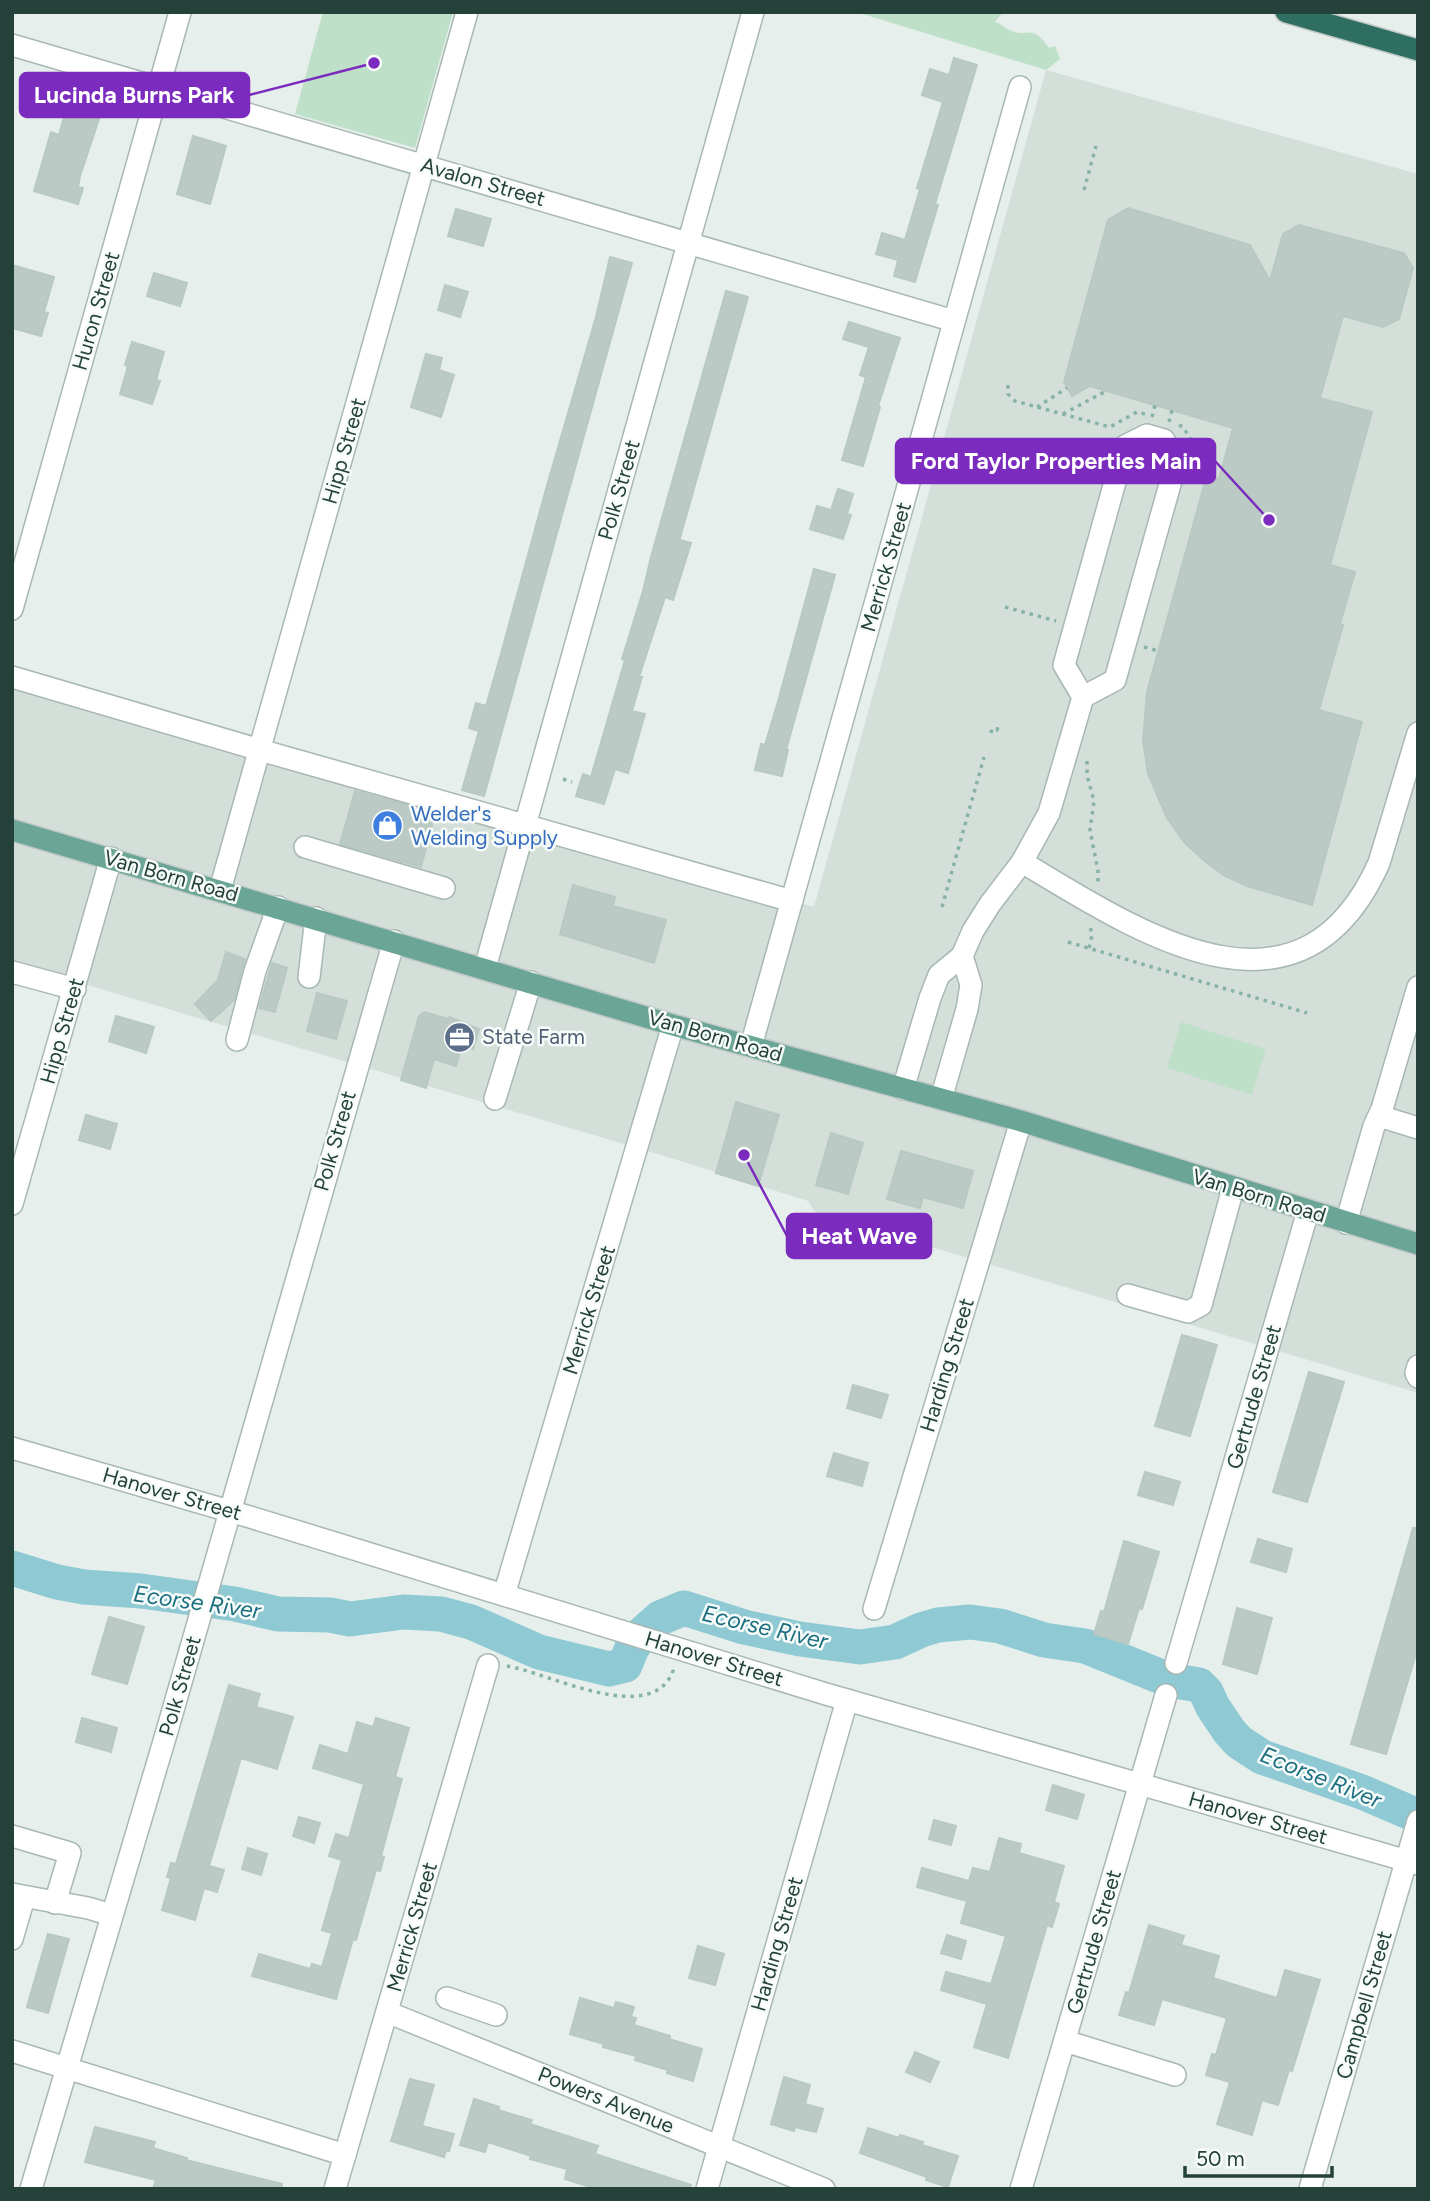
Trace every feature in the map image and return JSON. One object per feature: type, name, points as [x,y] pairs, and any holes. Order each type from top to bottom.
[{"type":"highway","points":[[1286,12],[1418,50]]},
{"type":"main road","name":"Van Born Road","points":[[12,830],[673,1025],[1021,1121],[1418,1244]]},
{"type":"street","name":"Huron Street","points":[[12,609],[180,12]]},
{"type":"street","name":"Hipp Street","points":[[220,890],[467,12]]},
{"type":"street","name":"Polk Street","points":[[485,968],[753,12]]},
{"type":"street","name":"Avalon Street","points":[[12,45],[954,321]]},
{"type":"street","name":"Merrick Street","points":[[751,1046],[1020,87]]},
{"type":"street","points":[[903,1089],[939,975],[962,956],[990,904],[1022,862],[1049,813],[1083,697],[1115,680],[1176,463],[1164,440],[1147,435],[1125,446],[1064,665],[1083,697]]},
{"type":"street","points":[[12,677],[792,901]]},
{"type":"street","points":[[1022,862],[1134,927],[1183,948],[1230,958],[1272,958],[1295,953],[1337,927],[1370,883],[1379,863],[1418,733]]},
{"type":"street","points":[[305,848],[443,888]]},
{"type":"street","name":"Hipp Street","points":[[12,1204],[111,858]]},
{"type":"street","points":[[237,1040],[256,971],[278,907]]},
{"type":"street","points":[[309,976],[316,918]]},
{"type":"street","name":"Polk Street","points":[[31,2189],[394,941]]},
{"type":"street","points":[[941,1099],[967,1009],[971,985],[962,956]]},
{"type":"street","points":[[12,972],[75,989]]},
{"type":"street","points":[[495,1099],[531,982]]},
{"type":"street","points":[[1346,1223],[1418,987]]},
{"type":"street","name":"Merrick Street","points":[[504,1595],[673,1025]]},
{"type":"street","points":[[1379,1116],[1418,1128]]},
{"type":"street","name":"Harding Street","points":[[874,1609],[1021,1121]]},
{"type":"street","points":[[1128,1295],[1188,1312],[1201,1305],[1233,1188]]},
{"type":"street","name":"Gertrude Street","points":[[1176,1663],[1308,1211]]},
{"type":"street","points":[[1418,1366],[1418,1377]]},
{"type":"street","name":"Hanover Street","points":[[12,1448],[230,1511],[622,1631],[672,1656],[847,1700],[1412,1862]]},
{"type":"street","name":"Merrick Street","points":[[335,2189],[488,1666]]},
{"type":"street","name":"Gertrude Street","points":[[1021,2189],[1166,1695]]},
{"type":"street","name":"Harding Street","points":[[707,2189],[847,1700]]},
{"type":"street","name":"Campbell Street","points":[[1310,2189],[1412,1862],[1416,1826]]},
{"type":"street","points":[[12,1836],[70,1853],[55,1903]]},
{"type":"street","points":[[13,1934],[18,1896],[88,1908],[112,1915]]},
{"type":"street","points":[[447,1998],[496,2015]]},
{"type":"street","name":"Powers Avenue","points":[[387,2012],[824,2189]]},
{"type":"street","points":[[1065,2041],[1175,2076]]},
{"type":"street","points":[[12,2051],[345,2155]]},
{"type":"path","points":[[1084,190],[1096,146]]},
{"type":"path","points":[[1037,407],[1067,388]]},
{"type":"path","points":[[1063,414],[1108,390]]},
{"type":"path","points":[[1152,416],[1155,405]]},
{"type":"path","points":[[1169,422],[1172,410]]},
{"type":"path","points":[[991,733],[992,729],[997,730],[999,723]]},
{"type":"path","points":[[942,907],[985,757]]},
{"type":"path","points":[[563,779],[572,782]]},
{"type":"path","points":[[1088,919],[1092,934],[1089,948]]},
{"type":"path","points":[[1068,942],[1307,1013]]},
{"type":"path","points":[[488,1666],[510,1666],[592,1691],[619,1696],[640,1695],[656,1692],[671,1679],[672,1656]]},
{"type":"shaded area","points":[[1046,70],[1418,174],[1418,1393],[815,1212],[808,1201],[661,1155],[87,985],[75,989],[12,982],[12,677],[814,907]]},
{"type":"green space","points":[[323,12],[453,12],[415,148],[295,114]]},
{"type":"green space","points":[[856,12],[1003,12],[995,22],[1016,33],[1038,35],[1049,48],[1055,46],[1060,59],[1046,70]]},
{"type":"green space","points":[[1181,1022],[1266,1049],[1252,1095],[1167,1068]]},
{"type":"building","points":[[954,58],[977,65],[935,204],[938,205],[915,282],[894,276],[898,260],[876,254],[882,233],[905,240],[920,189],[917,188],[943,102],[922,95],[930,69],[949,75]]},
{"type":"building","points":[[69,100],[102,110],[80,176],[78,187],[83,188],[78,204],[34,191],[51,132],[59,135]]},
{"type":"building","points":[[193,136],[226,146],[210,204],[177,194]]},
{"type":"building","points":[[1128,208],[1250,245],[1270,281],[1283,234],[1299,225],[1404,253],[1413,268],[1399,319],[1383,327],[1343,316],[1320,398],[1372,412],[1330,565],[1355,572],[1319,710],[1362,722],[1312,905],[1247,886],[1225,876],[1206,862],[1185,843],[1167,818],[1148,774],[1143,740],[1147,692],[1207,475],[1219,479],[1233,428],[1090,386],[1072,396],[1064,382],[1108,220]]},
{"type":"building","points":[[456,209],[491,219],[483,246],[448,236]]},
{"type":"building","points":[[610,257],[632,263],[484,796],[462,790],[479,731],[469,728],[476,703],[486,706],[596,317]]},
{"type":"building","points":[[12,265],[54,277],[44,312],[48,313],[41,336],[12,328]]},
{"type":"building","points":[[154,273],[187,283],[180,306],[147,296]]},
{"type":"building","points":[[445,285],[468,292],[460,317],[438,310]]},
{"type":"building","points":[[726,291],[748,297],[680,538],[691,543],[673,600],[665,597],[639,677],[642,677],[632,711],[645,714],[628,773],[615,769],[604,804],[576,796],[583,774],[591,777]]},
{"type":"building","points":[[849,322],[900,338],[878,406],[880,407],[863,466],[842,460],[866,377],[860,375],[869,347],[843,339]]},
{"type":"building","points":[[132,342],[164,352],[156,380],[160,381],[152,404],[120,394]]},
{"type":"building","points":[[426,354],[442,358],[439,370],[454,375],[441,417],[411,407]]},
{"type":"building","points":[[838,489],[853,494],[847,514],[851,515],[843,539],[810,529],[817,506],[831,510]]},
{"type":"building","points":[[814,569],[835,575],[786,750],[782,776],[755,770],[761,744],[765,745],[779,698]]},
{"type":"building","name":"Welder's Welding Supply","points":[[355,791],[435,813],[421,867],[340,844]]},
{"type":"building","points":[[573,885],[615,897],[613,906],[666,920],[654,963],[560,934]]},
{"type":"building","points":[[226,952],[245,959],[234,1000],[211,1021],[195,1004],[218,980]]},
{"type":"building","points":[[272,963],[287,968],[275,1012],[259,1008]]},
{"type":"building","points":[[317,993],[347,1001],[336,1039],[307,1031]]},
{"type":"building","points":[[424,1012],[448,1019],[449,1017],[479,1029],[473,1049],[462,1045],[456,1066],[434,1059],[426,1088],[401,1080],[419,1016]]},
{"type":"building","points":[[116,1016],[154,1027],[146,1053],[109,1041]]},
{"type":"building","points":[[736,1102],[779,1115],[758,1186],[716,1173]]},
{"type":"building","points":[[86,1115],[117,1124],[110,1149],[79,1140]]},
{"type":"building","points":[[831,1133],[863,1143],[848,1194],[816,1185]]},
{"type":"building","points":[[901,1151],[973,1171],[963,1208],[923,1197],[920,1208],[887,1199]]},
{"type":"building","points":[[1182,1335],[1217,1345],[1190,1436],[1155,1426]]},
{"type":"building","points":[[1309,1372],[1344,1382],[1307,1502],[1273,1492]]},
{"type":"building","points":[[853,1385],[888,1395],[881,1418],[847,1408]]},
{"type":"building","points":[[834,1453],[868,1463],[862,1486],[827,1476]]},
{"type":"building","points":[[1145,1472],[1180,1482],[1173,1505],[1138,1495]]},
{"type":"building","points":[[1413,1528],[1418,1528],[1418,1647],[1386,1754],[1351,1744]]},
{"type":"building","points":[[1258,1539],[1292,1549],[1286,1572],[1251,1562]]},
{"type":"building","points":[[1124,1541],[1159,1552],[1128,1644],[1094,1634],[1101,1611],[1104,1612]]},
{"type":"building","points":[[1237,1608],[1272,1618],[1257,1674],[1223,1664]]},
{"type":"building","points":[[109,1617],[144,1627],[127,1684],[92,1674]]},
{"type":"building","points":[[229,1685],[260,1694],[256,1707],[293,1717],[277,1769],[241,1758],[209,1866],[224,1870],[217,1892],[204,1888],[195,1920],[162,1910],[171,1878],[167,1877],[171,1863],[176,1864]]},
{"type":"building","points":[[82,1718],[117,1728],[111,1752],[76,1742]]},
{"type":"building","points":[[376,1718],[409,1728],[395,1777],[402,1779],[381,1856],[384,1857],[380,1871],[376,1870],[336,1999],[252,1976],[259,1954],[310,1969],[312,1964],[322,1967],[332,1933],[322,1930],[342,1860],[329,1856],[336,1834],[349,1838],[364,1784],[313,1768],[320,1745],[348,1754],[357,1722],[373,1727]]},
{"type":"building","points":[[1053,1785],[1084,1795],[1077,1819],[1046,1810]]},
{"type":"building","points":[[299,1817],[320,1823],[314,1843],[293,1836]]},
{"type":"building","points":[[934,1820],[956,1826],[951,1845],[929,1839]]},
{"type":"building","points":[[999,1838],[1021,1844],[1019,1853],[1064,1866],[1054,1902],[1059,1904],[1052,1927],[1047,1925],[1008,2058],[974,2047],[987,2004],[941,1990],[946,1972],[991,1984],[1006,1936],[961,1923],[967,1901],[917,1887],[922,1868],[969,1881],[973,1868],[990,1872]]},
{"type":"building","points":[[248,1848],[267,1854],[261,1875],[242,1869]]},
{"type":"building","points":[[1149,1925],[1184,1936],[1181,1945],[1219,1956],[1213,1978],[1277,1998],[1285,1970],[1320,1980],[1292,2071],[1289,2070],[1278,2105],[1262,2100],[1252,2135],[1217,2124],[1230,2082],[1206,2075],[1212,2054],[1216,2055],[1227,2018],[1162,1999],[1154,2025],[1119,2015],[1126,1992],[1129,1993]]},
{"type":"building","points":[[48,1934],[69,1939],[48,2013],[27,2007]]},
{"type":"building","points":[[947,1935],[966,1941],[961,1959],[941,1953]]},
{"type":"building","points":[[698,1946],[724,1954],[715,1985],[689,1978]]},
{"type":"building","points":[[580,1998],[614,2008],[616,2002],[634,2007],[631,2017],[636,2018],[634,2025],[702,2049],[693,2081],[635,2060],[636,2056],[570,2034]]},
{"type":"building","points":[[915,2052],[939,2062],[930,2082],[906,2072]]},
{"type":"building","points":[[784,2077],[810,2085],[805,2104],[823,2109],[816,2132],[795,2127],[794,2131],[771,2124]]},
{"type":"building","points":[[410,2079],[434,2085],[422,2126],[454,2134],[449,2151],[446,2150],[444,2157],[391,2141]]},
{"type":"building","points":[[474,2099],[499,2107],[498,2110],[532,2120],[530,2124],[598,2146],[595,2154],[691,2185],[690,2189],[597,2189],[565,2179],[567,2169],[530,2159],[531,2156],[488,2142],[485,2152],[460,2145]]},
{"type":"building","points":[[95,2127],[155,2142],[153,2148],[187,2158],[186,2160],[282,2184],[281,2189],[164,2189],[154,2186],[156,2180],[85,2162]]},
{"type":"building","points":[[868,2128],[923,2142],[922,2145],[958,2156],[948,2187],[860,2153]]},
{"type":"waterway","name":"Ecorse River","points":[[12,1568],[84,1587],[141,1591],[235,1604],[278,1614],[330,1615],[350,1619],[404,1612],[441,1614],[471,1622],[539,1652],[609,1669],[625,1665],[632,1648],[643,1633],[660,1618],[684,1608],[744,1627],[800,1639],[860,1647],[895,1642],[938,1625],[970,1622],[1000,1626],[1044,1640],[1085,1646],[1169,1680],[1199,1685],[1229,1731],[1239,1742],[1262,1757],[1362,1792],[1418,1816]]},
{"type":"place","name":"Lucinda Burns Park","points":[[374,63]]},
{"type":"place","name":"Ford Taylor Properties Main","points":[[1269,520]]},
{"type":"place","name":"Welder's Welding Supply","points":[[388,826]]},
{"type":"place","name":"State Farm","points":[[459,1037]]},
{"type":"place","name":"Heat Wave","points":[[744,1155]]}]
